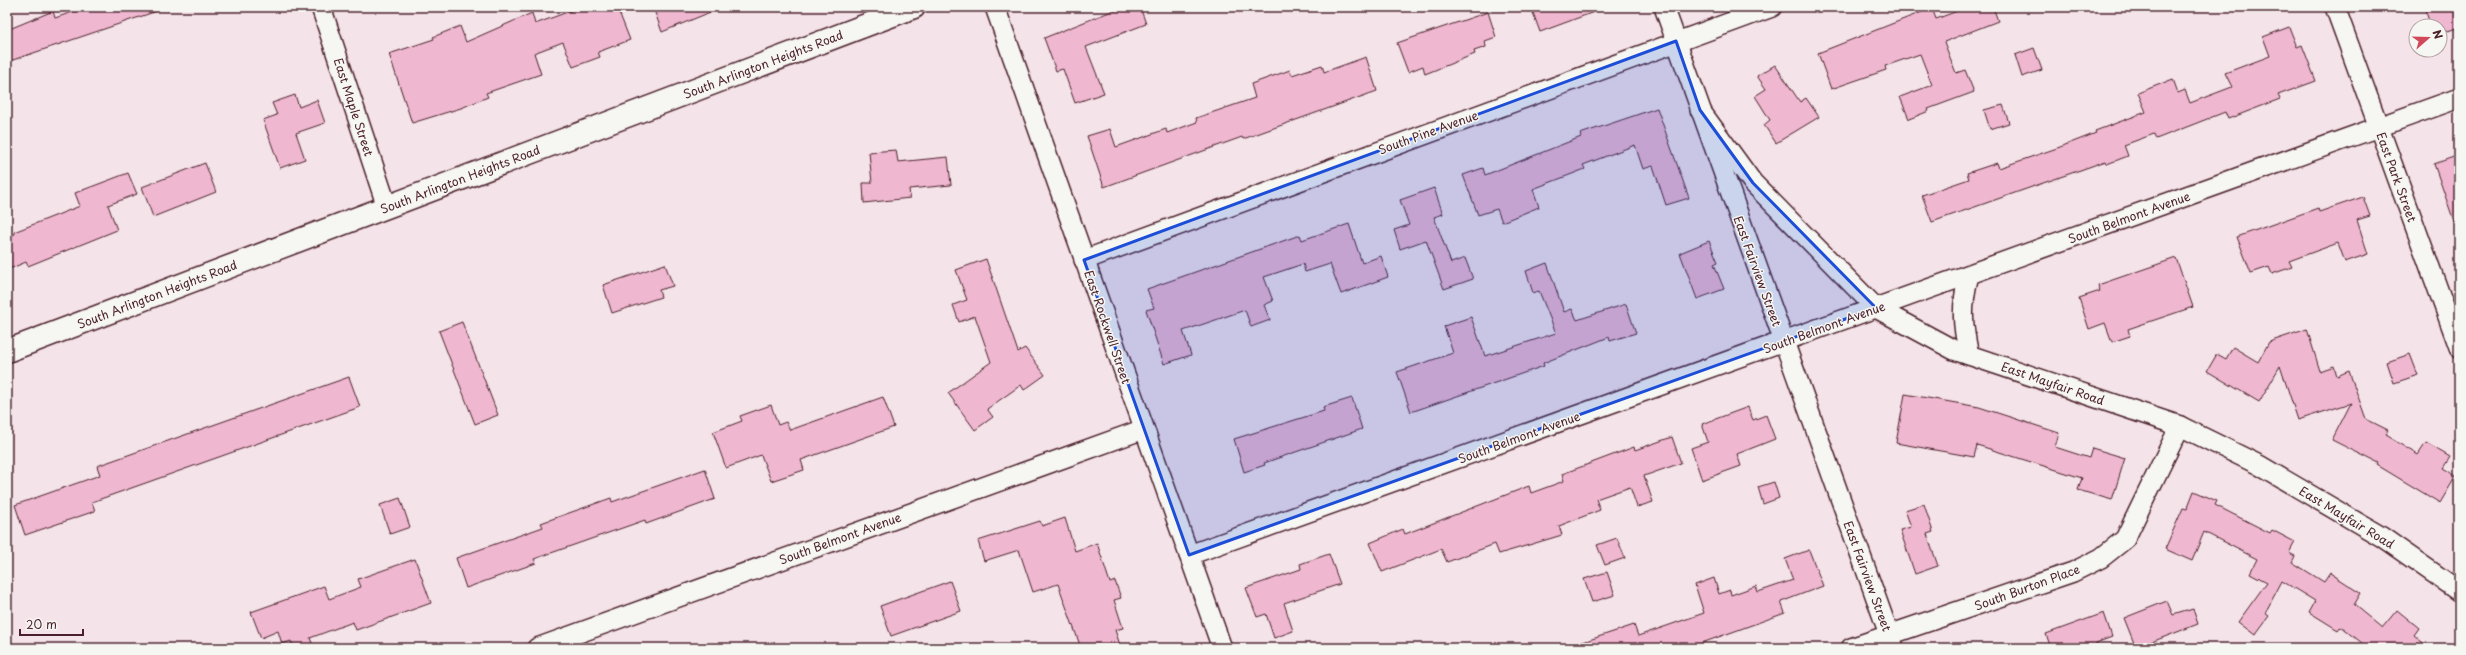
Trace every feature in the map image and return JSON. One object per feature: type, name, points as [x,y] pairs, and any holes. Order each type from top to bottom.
[{"type":"main road","name":"South Arlington Heights Road","points":[[7,351],[914,7]]},
{"type":"street","name":"East Maple Street","points":[[321,7],[387,207]]},
{"type":"street","name":"East Rockwell Street","points":[[994,7],[1222,648]]},
{"type":"street","name":"East Fairview Street","points":[[1664,7],[1891,641]]},
{"type":"street","name":"South Pine Avenue","points":[[1084,260],[1676,41],[1772,7]]},
{"type":"street","name":"East Park Street","points":[[2335,7],[2459,348]]},
{"type":"street","name":"South Belmont Avenue","points":[[1188,555],[1784,342],[2459,98]]},
{"type":"street","name":"East Mayfair Road","points":[[1700,110],[1753,183],[1876,308],[1954,350],[2180,426],[2259,465],[2382,537],[2455,585]]},
{"type":"street","points":[[1969,355],[1962,312],[1962,298],[1970,275]]},
{"type":"street","name":"South Burton Place","points":[[1851,648],[1891,641],[2073,572],[2101,558],[2125,539],[2180,426]]},
{"type":"street","name":"South Belmont Avenue","points":[[537,648],[1144,429]]},
{"type":"highlighted area","points":[[1676,41],[1700,110],[1753,183],[1876,308],[1189,555],[1084,260]]},
{"type":"building","points":[[87,7],[159,7],[160,10],[7,62],[7,30],[53,11],[55,18]]},
{"type":"building","points":[[581,7],[617,7],[630,40],[598,52],[600,57],[573,67],[563,42],[534,53],[541,74],[486,93],[488,97],[461,108],[412,123],[389,54],[434,39],[433,37],[460,26],[466,42],[532,13],[535,24]]},
{"type":"building","points":[[653,7],[718,7],[718,9],[662,32]]},
{"type":"building","points":[[1122,7],[1140,7],[1146,24],[1086,47],[1104,93],[1075,103],[1063,69],[1056,71],[1044,38]]},
{"type":"building","points":[[1531,7],[1602,7],[1602,9],[1540,32]]},
{"type":"building","points":[[1968,7],[1993,7],[1998,21],[1944,42],[1956,73],[1965,70],[1974,92],[1928,109],[1929,111],[1909,119],[1900,97],[1932,85],[1920,54],[1885,66],[1886,70],[1831,89],[1818,53],[1932,8],[1936,19]]},
{"type":"building","points":[[2424,7],[2459,7],[2459,27],[2448,31],[2448,18],[2428,18]]},
{"type":"building","points":[[1488,12],[1496,37],[1485,41],[1486,47],[1474,51],[1475,54],[1425,74],[1423,66],[1408,72],[1397,43]]},
{"type":"building","points":[[2289,27],[2297,47],[2302,45],[2316,81],[2278,95],[2280,99],[2228,119],[2225,112],[2156,139],[2154,134],[2124,145],[2128,156],[2107,164],[2106,161],[1932,222],[1922,195],[1969,179],[1967,173],[1997,163],[1999,168],[2060,147],[2096,133],[2095,131],[2146,112],[2138,93],[2173,79],[2178,93],[2185,90],[2190,103],[2232,87],[2225,73],[2270,56],[2263,37]]},
{"type":"building","points":[[2034,48],[2042,70],[2022,77],[2015,55]]},
{"type":"building","points":[[1366,57],[1377,91],[1243,139],[1242,137],[1104,187],[1087,136],[1110,129],[1116,147],[1166,129],[1167,133],[1197,122],[1196,118],[1255,98],[1251,84],[1290,70],[1292,75],[1322,65],[1324,72]]},
{"type":"building","points":[[1775,65],[1800,102],[1806,98],[1819,117],[1776,143],[1764,125],[1770,120],[1755,96],[1766,89],[1757,76]]},
{"type":"building","points":[[295,95],[299,107],[317,100],[325,123],[296,133],[305,159],[280,168],[263,120],[277,115],[272,103]]},
{"type":"building","points":[[2003,105],[2009,123],[1990,129],[1984,110]]},
{"type":"building","points":[[1657,108],[1689,198],[1666,205],[1653,166],[1643,169],[1635,145],[1583,165],[1585,169],[1533,189],[1539,207],[1502,222],[1497,209],[1478,215],[1463,175],[1483,168],[1485,175],[1581,137],[1580,134]]},
{"type":"building","points":[[896,150],[898,162],[948,157],[951,185],[909,189],[910,198],[864,203],[863,183],[872,183],[869,152]]},
{"type":"building","points":[[2459,155],[2459,227],[2456,227],[2434,164]]},
{"type":"building","points":[[205,163],[216,192],[153,217],[142,187]]},
{"type":"building","points":[[128,173],[137,194],[108,205],[117,230],[28,266],[26,262],[7,270],[7,237],[15,234],[14,232],[80,206],[75,193]]},
{"type":"building","points":[[1434,188],[1443,214],[1434,217],[1451,263],[1465,258],[1473,279],[1444,289],[1426,240],[1400,249],[1394,230],[1409,225],[1400,200]]},
{"type":"building","points":[[2363,197],[2370,216],[2357,220],[2368,254],[2345,262],[2338,243],[2289,261],[2292,267],[2272,274],[2269,267],[2251,273],[2237,237],[2318,208],[2319,212]]},
{"type":"building","points":[[1349,224],[1362,263],[1381,256],[1388,277],[1341,294],[1330,264],[1305,272],[1303,264],[1264,277],[1273,301],[1264,305],[1270,320],[1251,327],[1245,310],[1183,331],[1191,355],[1164,364],[1146,310],[1154,308],[1147,289],[1300,235],[1302,240]]},
{"type":"building","points":[[1709,241],[1718,262],[1714,264],[1724,289],[1697,299],[1680,253]]},
{"type":"building","points":[[2176,258],[2193,307],[2128,329],[2130,336],[2112,342],[2105,323],[2089,329],[2079,298],[2100,291],[2098,285]]},
{"type":"building","points":[[986,259],[1018,352],[1025,348],[1045,375],[1024,390],[1021,385],[987,409],[993,417],[975,430],[948,393],[991,362],[975,316],[959,322],[953,305],[967,300],[956,270]]},
{"type":"building","points":[[1547,263],[1564,312],[1572,309],[1577,320],[1626,304],[1636,333],[1610,341],[1609,337],[1543,363],[1544,366],[1411,412],[1397,372],[1453,353],[1444,326],[1471,317],[1485,356],[1556,333],[1539,291],[1533,293],[1526,271]]},
{"type":"building","points":[[665,264],[673,286],[659,290],[661,297],[612,313],[603,285]]},
{"type":"building","points":[[462,322],[498,415],[475,424],[439,331]]},
{"type":"building","points":[[2307,329],[2320,371],[2334,366],[2337,376],[2349,371],[2366,419],[2388,430],[2385,435],[2418,455],[2426,443],[2450,457],[2443,468],[2456,476],[2440,503],[2377,465],[2378,463],[2332,440],[2351,403],[2298,420],[2280,366],[2259,402],[2207,371],[2217,354],[2226,359],[2233,347],[2258,362],[2269,342]]},
{"type":"building","points":[[2410,354],[2418,375],[2394,383],[2387,362]]},
{"type":"building","points":[[349,377],[360,407],[92,502],[95,511],[25,535],[15,505],[100,475],[97,466]]},
{"type":"building","points":[[1905,394],[1979,407],[2059,433],[2055,447],[2089,458],[2092,448],[2125,458],[2112,500],[2078,490],[2082,478],[1977,445],[1974,457],[1896,443]]},
{"type":"building","points":[[883,397],[894,427],[801,460],[804,470],[771,481],[761,455],[726,468],[713,432],[742,421],[740,416],[771,405],[778,425],[786,422],[790,430]]},
{"type":"building","points":[[1352,398],[1362,429],[1264,463],[1265,465],[1244,472],[1234,439],[1324,411],[1323,407]]},
{"type":"building","points":[[1748,407],[1753,420],[1766,415],[1775,439],[1737,454],[1741,466],[1702,480],[1691,448],[1708,442],[1702,424]]},
{"type":"building","points":[[1672,437],[1681,463],[1644,476],[1653,502],[1637,507],[1630,487],[1596,499],[1600,510],[1559,526],[1562,535],[1499,554],[1495,544],[1447,562],[1441,549],[1382,572],[1370,543],[1403,529],[1405,534],[1529,486],[1531,493],[1564,481],[1562,474],[1634,447],[1635,450]]},
{"type":"building","points":[[705,469],[715,499],[646,524],[645,520],[534,559],[536,563],[466,588],[456,558],[543,527],[541,523],[611,498],[612,502]]},
{"type":"building","points":[[1774,482],[1779,498],[1763,504],[1758,487]]},
{"type":"building","points":[[2194,491],[2217,501],[2215,505],[2270,533],[2272,530],[2295,542],[2289,553],[2295,556],[2292,562],[2324,582],[2330,573],[2361,593],[2354,605],[2382,628],[2397,610],[2419,628],[2414,635],[2429,648],[2368,648],[2341,626],[2338,630],[2309,612],[2315,601],[2282,581],[2265,613],[2269,616],[2255,635],[2238,622],[2267,582],[2250,573],[2257,559],[2204,532],[2192,561],[2165,549],[2183,508],[2187,509]]},
{"type":"building","points":[[400,498],[410,527],[390,534],[380,505]]},
{"type":"building","points":[[1924,504],[1933,532],[1927,534],[1938,566],[1915,574],[1900,530],[1911,527],[1905,510]]},
{"type":"building","points":[[1065,518],[1075,551],[1097,543],[1110,583],[1115,581],[1121,598],[1114,600],[1123,628],[1115,630],[1121,648],[1081,648],[1058,584],[1033,592],[1019,550],[984,561],[978,541],[1040,521],[1042,526]]},
{"type":"building","points":[[1617,538],[1625,558],[1605,565],[1597,545]]},
{"type":"building","points":[[1809,550],[1823,586],[1781,602],[1785,613],[1688,648],[1575,648],[1574,645],[1634,625],[1638,636],[1704,613],[1695,585],[1714,578],[1719,594],[1730,590],[1731,595],[1756,586],[1758,592],[1793,580],[1785,559]]},
{"type":"building","points":[[1329,554],[1340,584],[1284,603],[1293,631],[1274,638],[1266,614],[1257,617],[1246,588],[1301,569],[1300,564]]},
{"type":"building","points":[[415,559],[431,603],[356,630],[353,622],[310,638],[314,648],[294,648],[291,641],[282,644],[278,631],[261,638],[251,612],[324,586],[329,599],[361,587],[358,579]]},
{"type":"building","points":[[1607,572],[1615,595],[1592,602],[1584,579]]},
{"type":"building","points":[[950,581],[961,611],[891,636],[880,606]]},
{"type":"building","points":[[2167,601],[2173,615],[2193,609],[2198,624],[2136,648],[2124,618]]},
{"type":"building","points":[[2104,613],[2112,637],[2096,643],[2098,648],[2051,648],[2046,634]]}]
